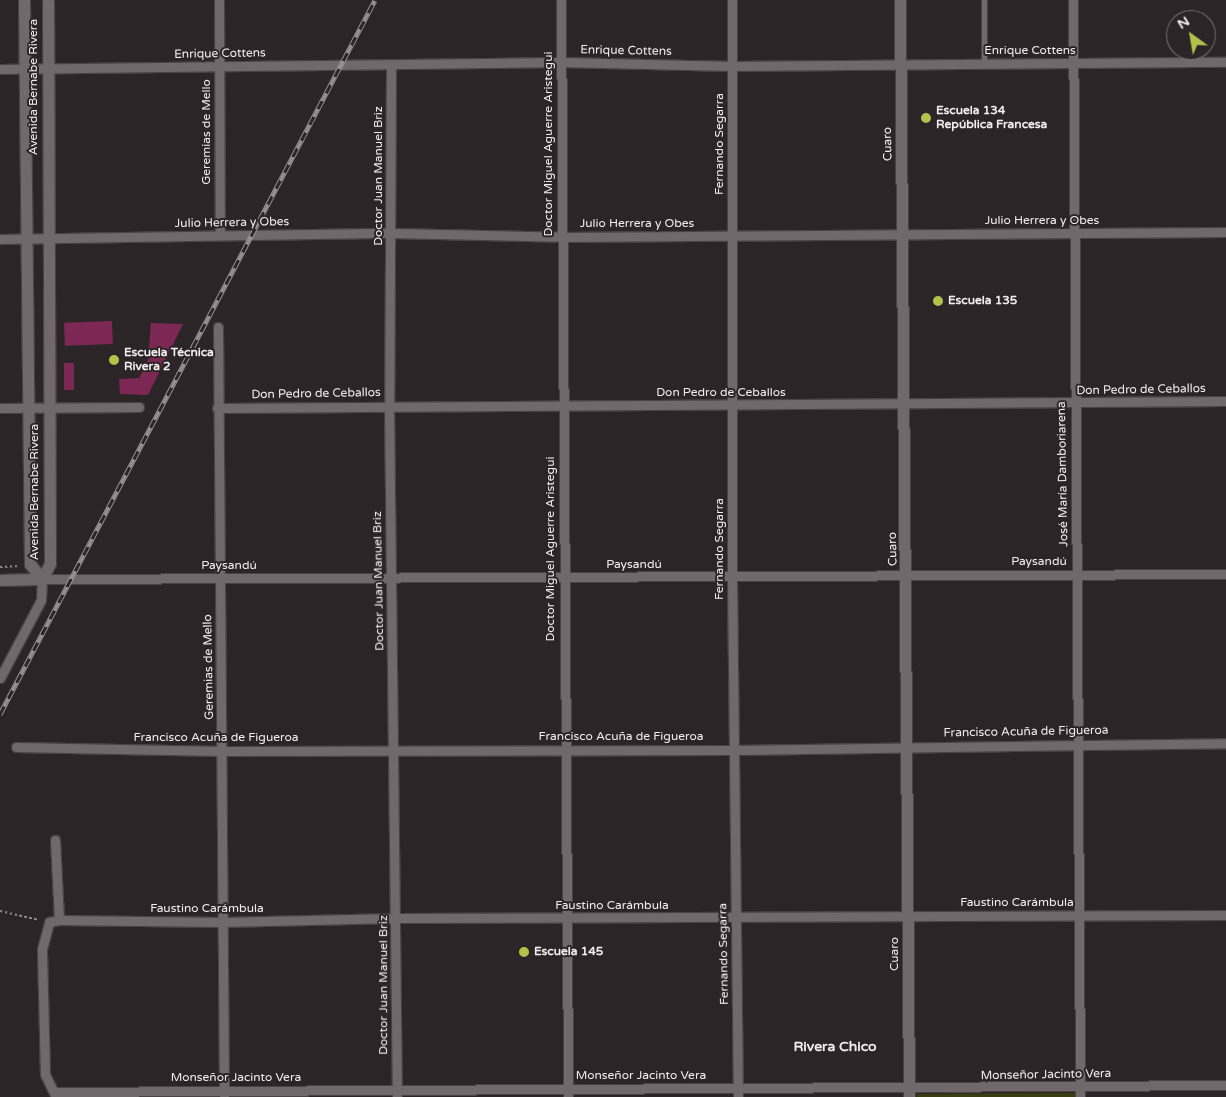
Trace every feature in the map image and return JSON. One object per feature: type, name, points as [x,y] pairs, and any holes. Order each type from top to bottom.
[{"type":"street","name":"Avenida Bernabe Rivera","points":[[24,0],[25,238],[30,564],[42,579],[50,563],[48,0]]},
{"type":"street","name":"Geremias de Mello","points":[[218,0],[220,235]]},
{"type":"street","name":"Doctor Miguel Aguerre Aristegui","points":[[561,0],[568,1093]]},
{"type":"street","name":"Fernando Segarra","points":[[732,0],[732,578],[738,1093]]},
{"type":"street","name":"Cuaro","points":[[900,0],[907,576],[909,1093]]},
{"type":"street","name":"José María Damboriarena","points":[[1073,0],[1074,403],[1078,575],[1080,1097]]},
{"type":"street","name":"Enrique Cottens","points":[[0,69],[561,62],[732,66],[1226,62]]},
{"type":"street","name":"Doctor Juan Manuel Briz","points":[[391,64],[392,233],[389,406],[397,1094]]},
{"type":"street","name":"Julio Herrera y Obes","points":[[0,238],[48,239],[392,233],[562,237],[1226,232]]},
{"type":"street","name":"Geremias de Mello","points":[[218,327],[217,408],[221,578],[224,1094]]},
{"type":"street","name":"Don Pedro de Ceballos","points":[[217,408],[1226,401]]},
{"type":"street","points":[[0,408],[138,406]]},
{"type":"street","name":"Paysandú","points":[[42,579],[732,578],[1226,574]]},
{"type":"street","points":[[0,580],[42,579],[42,600],[0,678]]},
{"type":"street","name":"Francisco Acuña de Figueroa","points":[[16,747],[222,750],[565,748],[734,750],[908,745],[1226,743]]},
{"type":"street","points":[[55,840],[60,920]]},
{"type":"street","name":"Faustino Carámbula","points":[[49,922],[60,920],[222,922],[396,918],[1226,915]]},
{"type":"street","points":[[49,922],[42,949],[45,1074],[56,1095]]},
{"type":"street","name":"Monseñor Jacinto Vera","points":[[56,1095],[909,1093],[1080,1087],[1226,1085]]},
{"type":"lane","points":[[984,0],[984,64]]},
{"type":"path","points":[[0,911],[49,922]]},
{"type":"green space","points":[[1075,1093],[1075,1097],[917,1097],[917,1094]]},
{"type":"building","points":[[112,321],[113,344],[65,346],[64,323]]},
{"type":"building","points":[[151,323],[183,324],[148,395],[120,394],[119,379],[139,378],[153,350],[149,348]]},
{"type":"building","points":[[64,363],[74,363],[74,390],[64,390]]},
{"type":"railway","points":[[0,714],[375,0]]},
{"type":"place","name":"Escuela 134 República Francesa","points":[[926,118]]},
{"type":"place","name":"Escuela 135","points":[[938,301]]},
{"type":"place","name":"Escuela Técnica Rivera 2","points":[[114,360]]},
{"type":"place","name":"Escuela 145","points":[[524,952]]},
{"type":"district","name":"Rivera Chico","points":[[835,1047]]}]
